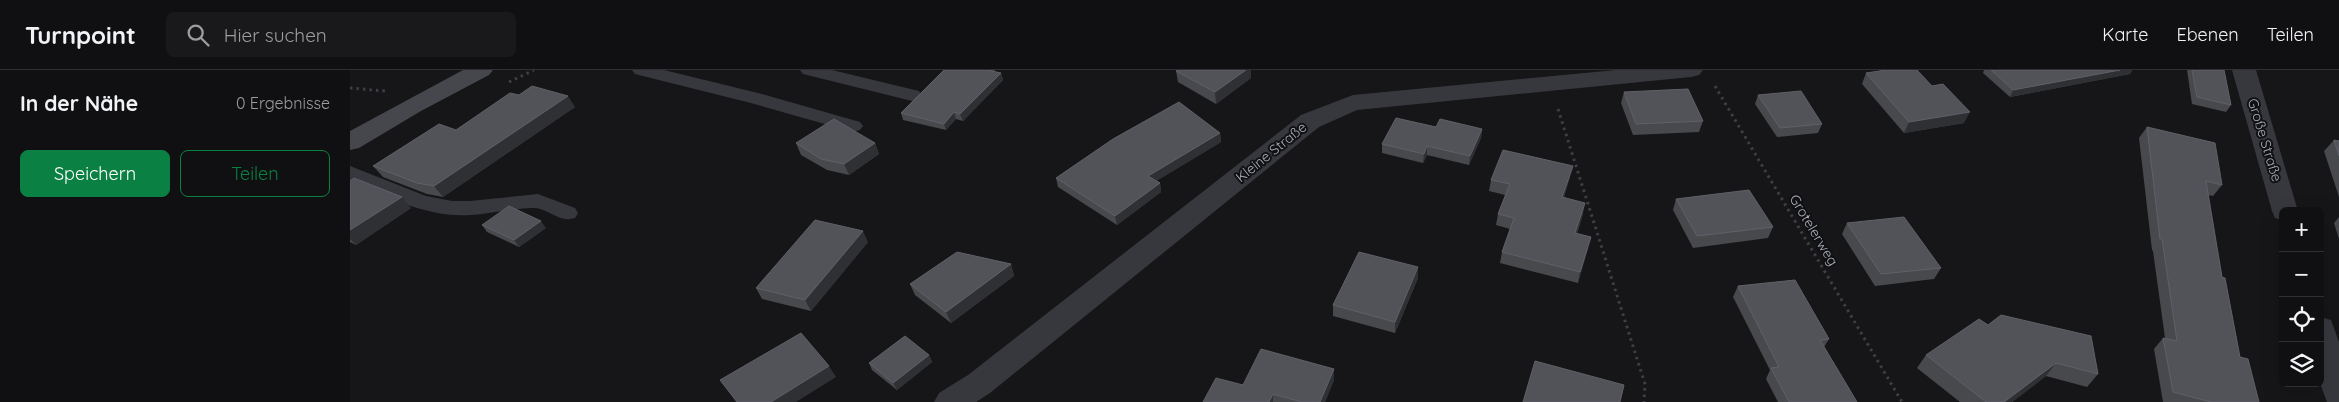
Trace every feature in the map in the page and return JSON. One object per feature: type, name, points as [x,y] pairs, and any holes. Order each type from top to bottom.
[{"type":"main road","points":[[350,142],[412,106],[481,70]]},
{"type":"street","name":"Große Straße","points":[[2244,70],[2285,207]]},
{"type":"street","name":"Kleine Straße","points":[[950,402],[979,384],[1310,121],[1353,103],[1551,84],[1701,74]]},
{"type":"street","points":[[2327,334],[2339,394]]},
{"type":"lane","points":[[641,70],[755,98],[853,126]]},
{"type":"lane","points":[[809,70],[912,94]]},
{"type":"lane","points":[[350,174],[434,206],[470,208],[538,201],[568,213]]},
{"type":"path","name":"Grotelerweg","points":[[1701,74],[1902,402]]},
{"type":"path","points":[[1551,84],[1645,384],[1644,402]]},
{"type":"path","points":[[350,88],[390,91]]},
{"type":"building","points":[[944,70],[987,70],[1001,73],[960,114],[954,112],[944,124],[901,113]]},
{"type":"building","points":[[1246,70],[1215,92],[1176,71]]},
{"type":"building","points":[[1886,70],[1917,70],[1932,86],[1943,84],[1970,112],[1909,122],[1866,73]]},
{"type":"building","points":[[1991,70],[2120,70],[2013,90]]},
{"type":"building","points":[[2192,70],[2224,70],[2231,105],[2197,97]]},
{"type":"building","points":[[532,86],[568,96],[434,186],[417,183],[373,166],[439,124],[456,130],[510,93],[519,95]]},
{"type":"building","points":[[1688,89],[1703,121],[1636,124],[1624,92]]},
{"type":"building","points":[[1801,91],[1822,124],[1780,128],[1758,95]]},
{"type":"building","points":[[1179,102],[1220,133],[1148,176],[1160,183],[1115,216],[1056,178],[1113,139]]},
{"type":"building","points":[[1396,118],[1436,127],[1440,119],[1482,129],[1470,156],[1427,146],[1424,154],[1382,144]]},
{"type":"building","points":[[834,119],[875,143],[844,164],[821,159],[796,143]]},
{"type":"building","points":[[2147,127],[2215,143],[2222,185],[2206,181],[2222,277],[2225,278],[2240,357],[2248,359],[2259,402],[2211,402],[2173,392],[2163,338],[2177,341],[2162,239],[2160,239]]},
{"type":"building","points":[[2334,140],[2339,141],[2339,156]]},
{"type":"building","points":[[1503,150],[1573,166],[1562,197],[1585,203],[1575,233],[1591,237],[1580,272],[1502,252],[1514,218],[1498,214],[1510,184],[1491,180]]},
{"type":"building","points":[[354,178],[402,197],[350,230],[350,181]]},
{"type":"building","points":[[1749,190],[1773,227],[1697,236],[1676,199]]},
{"type":"building","points":[[509,206],[541,221],[514,240],[482,225]]},
{"type":"building","points":[[1904,217],[1941,268],[1881,274],[1847,223]]},
{"type":"building","points":[[815,220],[863,231],[805,300],[756,288]]},
{"type":"building","points":[[957,252],[1011,264],[946,312],[910,284]]},
{"type":"building","points":[[1359,252],[1418,267],[1395,322],[1333,305]]},
{"type":"building","points":[[1795,280],[1829,339],[1820,340],[1857,402],[1789,402],[1771,368],[1779,367],[1738,286]]},
{"type":"building","points":[[2001,315],[2091,336],[2098,374],[2056,363],[2004,402],[1986,402],[1926,355],[1979,319],[1988,325]]},
{"type":"building","points":[[801,333],[829,366],[771,402],[737,402],[720,380]]},
{"type":"building","points":[[905,336],[929,355],[893,383],[869,363]]},
{"type":"building","points":[[1261,349],[1334,369],[1320,402],[1302,402],[1273,394],[1269,402],[1203,402],[1216,378],[1243,385]]},
{"type":"building","points":[[1535,361],[1624,385],[1620,402],[1523,402]]}]
